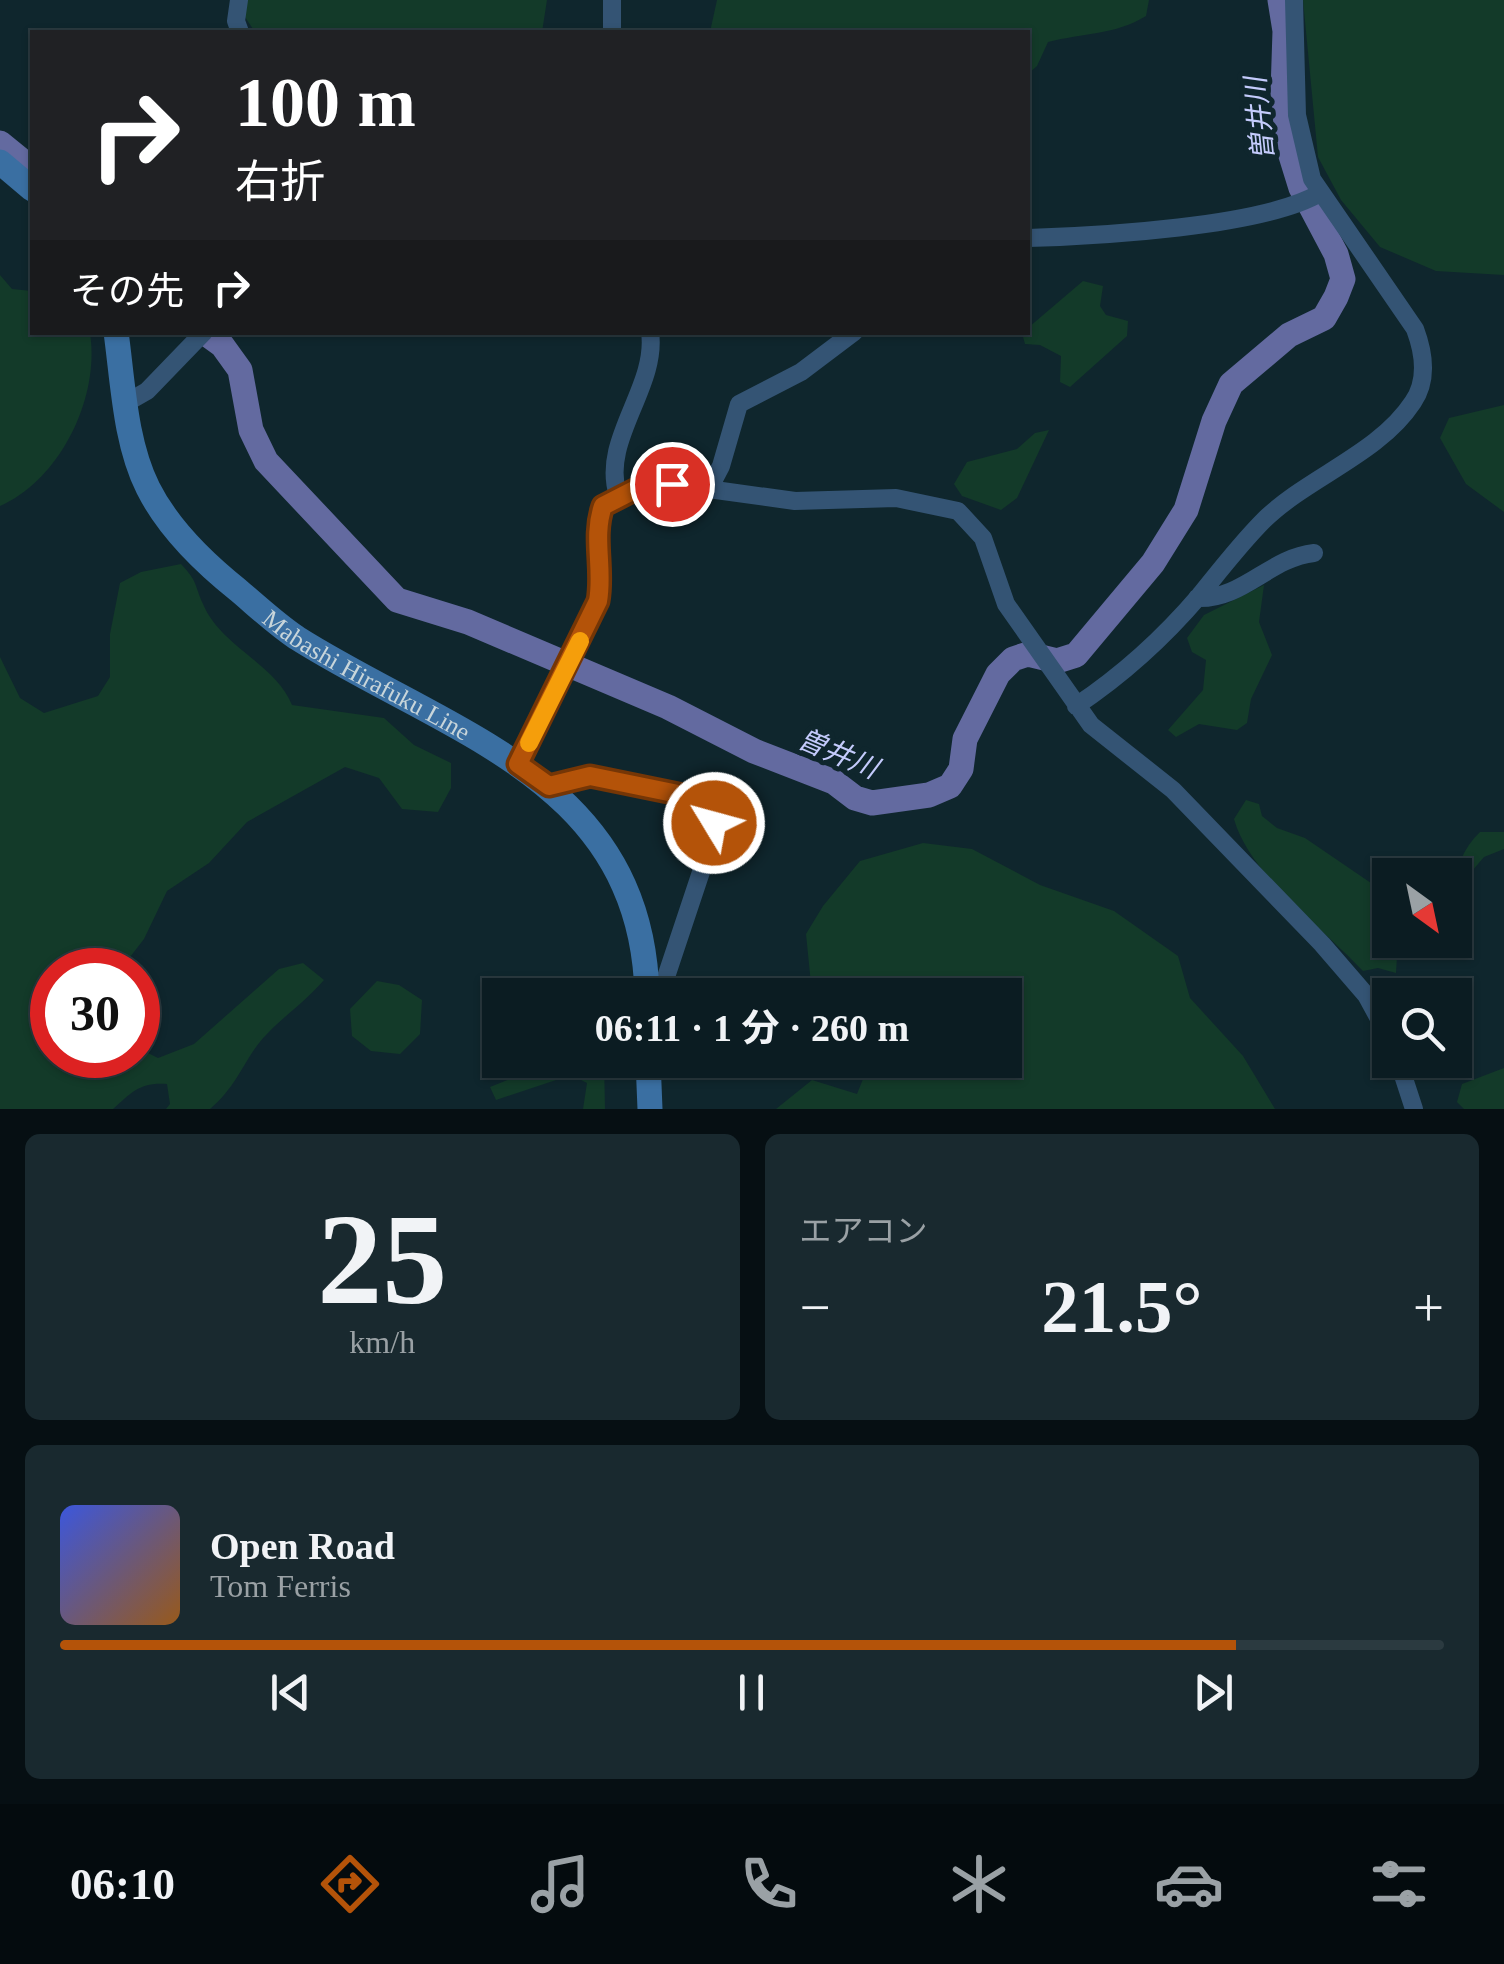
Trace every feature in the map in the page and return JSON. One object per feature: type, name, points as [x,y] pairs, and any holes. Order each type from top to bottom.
[{"type":"main road","points":[[0,162],[30,186]]},
{"type":"main road","name":"Mabashi Hirafuku Line","points":[[116,335],[126,403],[148,488],[165,516],[215,572],[293,635],[518,764],[549,786],[592,829],[624,882],[640,934],[645,978]]},
{"type":"main road","points":[[649,1078],[650,1109]]},
{"type":"street","points":[[239,0],[236,21],[239,30]]},
{"type":"street","points":[[612,0],[612,30]]},
{"type":"street","points":[[1076,706],[1104,687],[1197,598],[1265,519],[1396,422],[1415,400],[1423,378],[1423,352],[1415,329],[1312,198],[1298,115],[1294,0]]},
{"type":"street","points":[[1030,238],[1147,229],[1312,198]]},
{"type":"street","points":[[618,495],[614,471],[648,363],[650,335]]},
{"type":"street","points":[[709,489],[722,466],[738,404],[801,372],[850,335]]},
{"type":"street","points":[[126,403],[148,391],[202,336]]},
{"type":"street","points":[[518,764],[570,666],[598,601],[602,578],[597,522],[603,506],[618,495],[642,486],[672,484],[796,501],[896,498],[958,511],[983,538],[996,584],[1040,655],[1091,725],[1172,790],[1322,944],[1372,1006]]},
{"type":"street","points":[[1197,598],[1234,592],[1275,564],[1314,553]]},
{"type":"street","points":[[549,786],[590,776],[683,795],[707,808],[714,823],[711,842],[668,978]]},
{"type":"street","points":[[1404,1078],[1414,1109]]},
{"type":"green space","points":[[248,0],[547,0],[542,30],[254,30],[241,11]]},
{"type":"green space","points":[[717,0],[1149,0],[1146,16],[1134,22],[1048,42],[1030,72],[1030,30],[710,30]]},
{"type":"green space","points":[[1303,0],[1504,0],[1504,275],[1436,271],[1380,247],[1341,200],[1318,157]]},
{"type":"green space","points":[[0,275],[12,289],[30,291],[30,335],[90,335],[92,358],[82,409],[58,456],[41,477],[0,506]]},
{"type":"green space","points":[[1083,281],[1103,286],[1100,306],[1106,315],[1128,321],[1127,336],[1070,387],[1060,382],[1061,356],[1040,345],[1025,344],[1023,335],[1030,335],[1030,326]]},
{"type":"green space","points":[[1504,405],[1504,512],[1466,484],[1440,438],[1449,418]]},
{"type":"green space","points":[[1049,430],[1017,498],[1001,510],[962,496],[954,484],[967,462],[1017,449],[1035,433]]},
{"type":"green space","points":[[181,564],[193,579],[211,619],[273,678],[292,705],[384,718],[414,745],[451,763],[451,788],[438,812],[402,809],[379,778],[345,767],[247,822],[209,863],[167,891],[137,948],[30,948],[30,1078],[160,1078],[160,1057],[194,1044],[279,969],[303,963],[324,980],[259,1043],[228,1090],[210,1109],[166,1109],[170,1104],[167,1084],[158,1084],[137,1089],[113,1109],[0,1109],[0,657],[20,698],[44,713],[98,696],[110,677],[110,634],[120,583],[141,572]]},
{"type":"green space","points":[[1264,585],[1259,622],[1272,655],[1251,699],[1247,723],[1237,730],[1199,724],[1176,737],[1168,730],[1203,690],[1206,660],[1192,652],[1187,638],[1204,615]]},
{"type":"green space","points":[[1246,800],[1259,804],[1262,816],[1277,828],[1305,838],[1372,884],[1372,958],[1397,958],[1396,973],[1378,968],[1363,971],[1271,880],[1242,840],[1234,819]]},
{"type":"green space","points":[[1480,832],[1504,832],[1504,849],[1484,857],[1472,871],[1472,858],[1462,858]]},
{"type":"green space","points":[[923,843],[972,849],[1040,885],[1114,911],[1178,956],[1190,998],[1243,1056],[1275,1109],[776,1109],[812,1080],[857,1094],[863,1078],[1022,1078],[1022,978],[810,978],[806,934],[860,861]]},
{"type":"green space","points":[[377,981],[399,985],[422,1000],[420,1034],[400,1054],[371,1051],[352,1036],[350,1009]]},
{"type":"green space","points":[[1504,1068],[1504,1109],[1464,1109],[1457,1102],[1462,1084]]},
{"type":"green space","points":[[512,1078],[562,1078],[496,1100],[490,1087]]},
{"type":"green space","points":[[577,1078],[604,1078],[605,1109],[583,1109],[587,1083]]},
{"type":"waterway","name":"曽井川","points":[[208,335],[222,345],[240,370],[251,430],[266,461],[397,600],[468,622],[668,707],[754,751],[834,782],[855,798],[872,803],[929,795],[950,786],[961,769],[965,739],[998,674],[1013,659],[1028,654],[1057,661],[1076,655],[1153,563],[1186,510],[1214,421],[1231,384],[1289,335],[1324,318],[1336,297],[1343,279],[1336,254],[1301,188],[1288,146],[1283,92],[1285,31],[1280,0]]},
{"type":"waterway","name":"曽井川","points":[[0,143],[30,167]]},
{"type":"slow traffic","points":[[529,743],[580,641]]},
{"type":"route","points":[[672,484],[642,486],[603,506],[597,522],[602,578],[598,601],[566,674],[518,764],[549,786],[572,776],[590,776],[683,795],[707,808],[714,823]]}]
